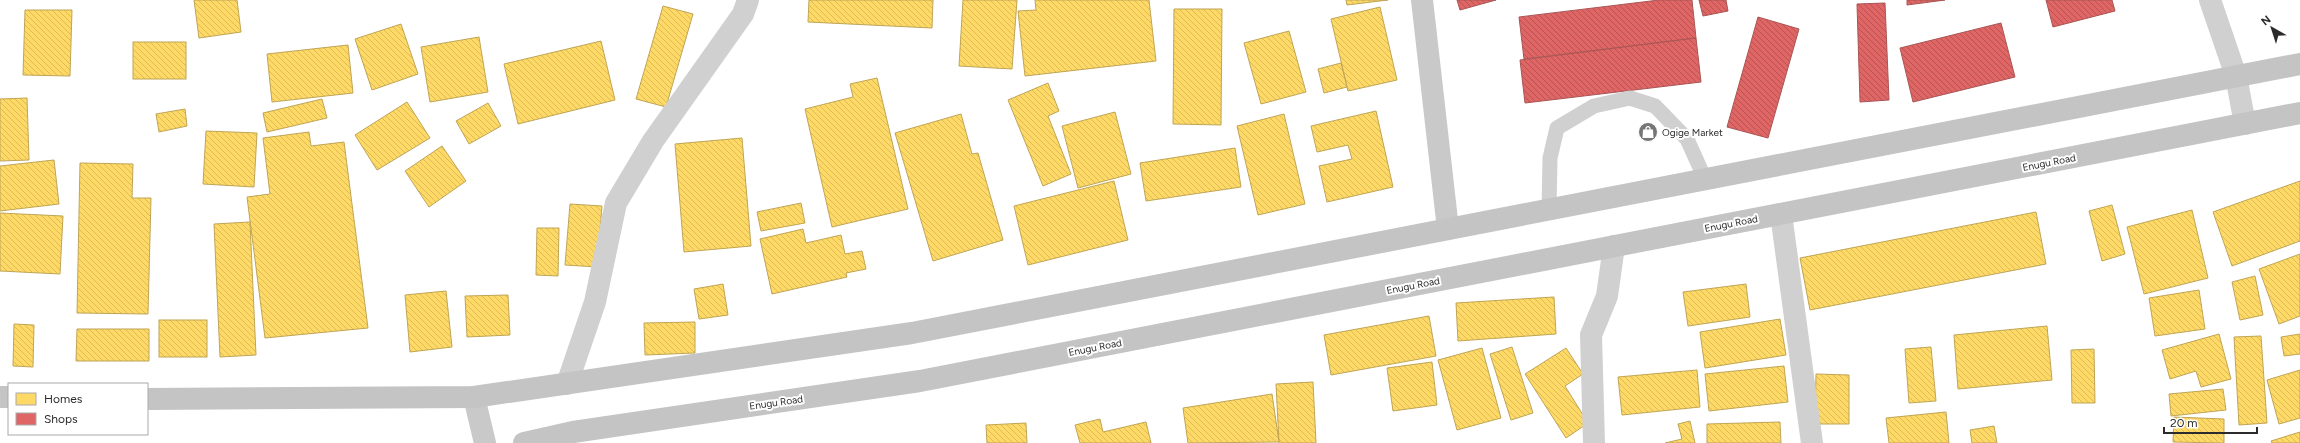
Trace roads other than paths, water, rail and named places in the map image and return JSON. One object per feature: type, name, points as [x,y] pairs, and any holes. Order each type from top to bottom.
[{"type":"main road","points":[[148,399],[474,397],[912,333],[2300,64]]},
{"type":"main road","name":"Enugu Road","points":[[524,443],[574,432],[920,381],[2300,113]]},
{"type":"street","points":[[567,384],[595,302],[616,203],[653,141],[743,14],[748,0]]},
{"type":"street","points":[[1422,0],[1448,229]]},
{"type":"street","points":[[2210,0],[2236,76],[2245,124]]},
{"type":"street","points":[[1781,214],[1812,443]]},
{"type":"street","points":[[1594,443],[1591,335],[1607,296],[1614,246]]},
{"type":"street","points":[[474,397],[485,443]]},
{"type":"lane","points":[[1549,210],[1550,158],[1557,128],[1594,106],[1630,98],[1655,106],[1687,140],[1706,179]]},
{"type":"place","name":"Ogige Market","points":[[1648,132]]}]
